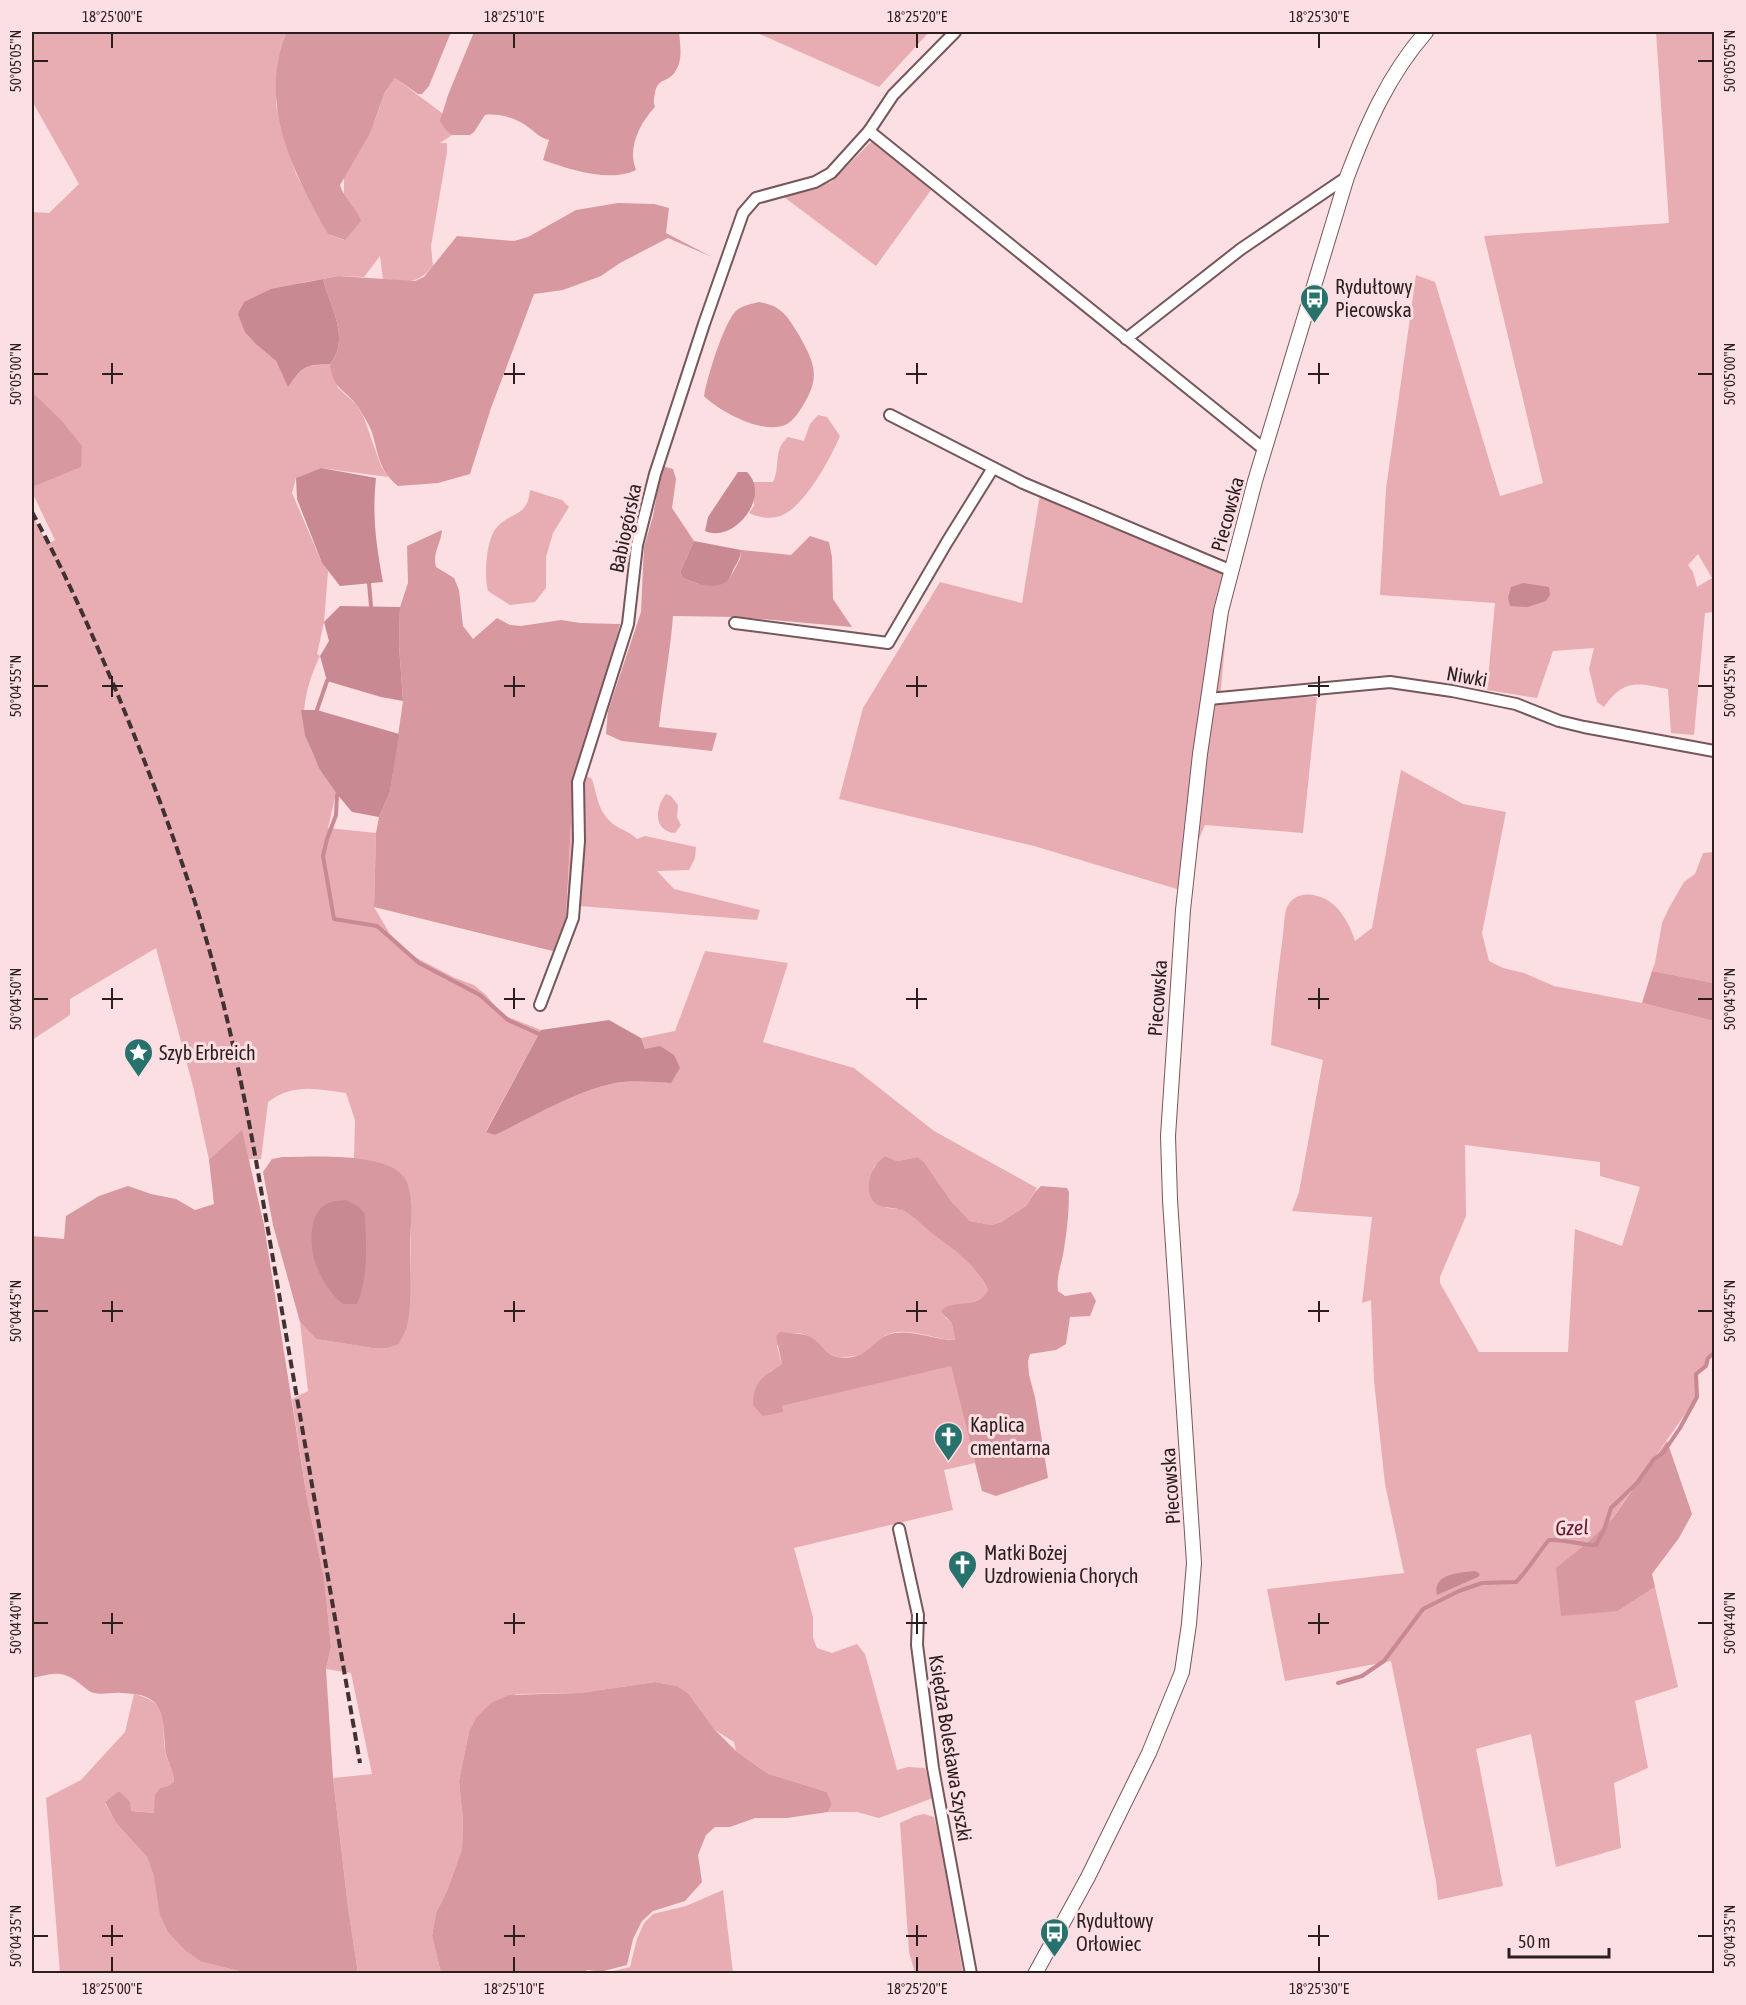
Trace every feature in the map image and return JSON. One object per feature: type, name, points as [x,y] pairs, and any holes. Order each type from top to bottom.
[{"type":"street","name":"Babiogórska","points":[[540,1005],[573,918],[579,841],[578,782],[628,624],[637,545],[655,474],[743,213],[756,198],[815,182],[831,173],[869,131],[893,95],[955,32]]},
{"type":"street","name":"Piecowska","points":[[1035,1974],[1088,1877],[1149,1753],[1182,1672],[1190,1624],[1194,1563],[1170,1200],[1168,1136],[1183,910],[1221,611],[1265,450],[1347,177],[1365,129],[1384,91],[1410,50],[1426,32]]},
{"type":"street","points":[[869,131],[1265,450]]},
{"type":"street","points":[[1126,339],[1241,249],[1347,177]]},
{"type":"street","points":[[890,415],[1023,483],[1232,571]]},
{"type":"street","points":[[735,623],[888,643],[993,468]]},
{"type":"street","name":"Niwki","points":[[1209,699],[1390,682],[1516,704],[1559,721],[1584,727],[1714,751]]},
{"type":"street","name":"Księdza Bolesława Szyszki","points":[[899,1528],[918,1615],[917,1645],[933,1768],[971,1974]]},
{"type":"shaded area","points":[[32,32],[287,32],[276,80],[276,105],[285,140],[296,174],[328,234],[344,240],[344,175],[375,120],[385,92],[395,78],[442,113],[452,135],[440,143],[447,143],[447,152],[431,246],[433,266],[421,277],[411,281],[383,279],[380,256],[364,277],[338,276],[301,283],[257,345],[276,361],[288,386],[304,368],[330,364],[338,388],[356,404],[364,418],[381,466],[388,477],[321,468],[296,478],[292,493],[322,563],[328,571],[324,622],[317,654],[320,656],[306,695],[305,727],[315,759],[336,793],[328,828],[376,833],[374,907],[390,934],[415,957],[455,978],[474,985],[503,1015],[541,1030],[486,1131],[495,1135],[599,1087],[636,1081],[671,1083],[645,1049],[641,1038],[675,1031],[705,951],[788,963],[763,1042],[854,1068],[934,1131],[1037,1188],[1026,1206],[1001,1222],[992,1225],[970,1221],[951,1201],[924,1162],[918,1157],[897,1161],[885,1156],[874,1167],[870,1187],[886,1208],[900,1209],[914,1217],[975,1267],[988,1290],[980,1299],[945,1317],[952,1324],[955,1340],[907,1332],[891,1333],[862,1354],[839,1357],[827,1352],[805,1334],[791,1334],[777,1346],[782,1364],[769,1372],[782,1406],[951,1365],[975,1463],[944,1470],[953,1510],[794,1548],[813,1617],[813,1638],[817,1648],[832,1653],[857,1644],[865,1654],[897,1770],[908,1767],[925,1768],[933,1798],[879,1818],[857,1812],[828,1812],[832,1804],[827,1792],[769,1774],[758,1767],[736,1751],[734,1742],[715,1730],[688,1693],[677,1686],[655,1682],[580,1693],[516,1694],[469,1732],[459,1781],[463,1821],[462,1849],[447,1891],[436,1913],[432,1936],[441,1973],[358,1973],[333,1778],[372,1774],[351,1673],[326,1669],[331,1647],[324,1578],[307,1498],[292,1399],[308,1391],[300,1322],[316,1339],[372,1348],[407,1327],[410,1291],[411,1202],[368,1160],[354,1159],[355,1120],[346,1093],[306,1089],[278,1096],[268,1102],[261,1159],[209,1160],[194,1090],[156,948],[70,999],[70,1015],[32,1040],[32,515],[48,544],[55,540],[32,492],[32,487],[40,483],[32,431],[32,212],[49,213],[79,184],[32,101]]},
{"type":"shaded area","points":[[287,32],[451,32],[429,86],[422,94],[418,94],[395,78],[385,92],[370,133],[340,185],[361,221],[345,240],[328,234],[303,186],[283,136],[276,84],[279,58]]},
{"type":"shaded area","points":[[474,32],[679,32],[680,61],[678,66],[670,77],[656,88],[655,107],[644,120],[636,136],[633,153],[636,170],[626,174],[602,175],[577,171],[543,160],[549,140],[507,117],[485,115],[470,135],[452,135],[446,130],[440,121],[448,95]]},
{"type":"shaded area","points":[[755,32],[929,32],[879,87]]},
{"type":"shaded area","points":[[1656,32],[1714,32],[1714,612],[1705,613],[1694,735],[1671,733],[1668,689],[1640,684],[1632,685],[1618,691],[1604,707],[1597,702],[1589,669],[1594,648],[1553,651],[1537,698],[1487,690],[1495,603],[1380,595],[1386,489],[1416,275],[1435,282],[1500,496],[1543,483],[1484,236],[1669,223]],"holes":[[[1698,554],[1712,578],[1697,587],[1693,572],[1688,565]]]},
{"type":"shaded area","points":[[872,141],[931,190],[876,266],[784,197],[831,182]]},
{"type":"shaded area","points":[[618,203],[654,204],[669,208],[666,233],[712,257],[668,238],[620,263],[601,276],[563,290],[534,294],[491,408],[470,474],[438,483],[398,486],[384,469],[372,432],[364,417],[334,380],[330,364],[339,344],[339,333],[323,279],[338,276],[415,281],[424,277],[457,236],[514,241],[528,237],[576,210]]},
{"type":"shaded area","points":[[323,279],[339,333],[336,354],[330,364],[305,368],[288,387],[276,361],[245,332],[238,314],[244,302],[271,289]]},
{"type":"shaded area","points":[[759,302],[779,309],[787,317],[805,345],[814,371],[812,387],[801,409],[789,423],[778,427],[755,425],[743,421],[704,396],[717,350],[732,316],[742,307]]},
{"type":"shaded area","points":[[32,392],[61,420],[82,446],[81,467],[32,487]]},
{"type":"shaded area","points":[[818,415],[827,417],[840,436],[830,457],[806,495],[787,513],[777,517],[759,517],[749,513],[754,506],[753,482],[773,482],[778,453],[783,442],[788,437],[804,441],[810,424]]},
{"type":"shaded area","points":[[662,466],[673,469],[676,479],[672,508],[694,541],[680,572],[683,578],[695,583],[715,586],[730,578],[740,559],[741,550],[791,555],[810,536],[829,542],[832,557],[833,599],[852,627],[738,617],[673,616],[659,727],[717,733],[712,751],[622,741],[606,734],[608,711],[641,612],[644,547],[653,516]]},
{"type":"shaded area","points":[[321,468],[376,478],[375,530],[383,582],[340,586],[322,563],[297,499],[296,478]]},
{"type":"shaded area","points":[[738,472],[747,472],[754,482],[755,494],[746,516],[727,531],[716,533],[705,531],[708,517]]},
{"type":"shaded area","points":[[530,490],[562,500],[569,507],[553,533],[546,557],[546,588],[535,602],[510,605],[488,591],[486,567],[488,549],[497,527],[526,505]]},
{"type":"shaded area","points":[[1040,494],[1232,571],[1220,698],[1317,697],[1303,833],[1205,825],[1177,889],[1034,846],[839,799],[863,708],[940,582],[1022,603]]},
{"type":"shaded area","points":[[442,530],[435,557],[436,567],[454,578],[459,590],[463,626],[473,639],[497,618],[510,625],[521,626],[561,620],[620,624],[573,785],[566,918],[553,951],[374,907],[376,833],[379,817],[390,792],[403,701],[399,645],[400,607],[408,583],[407,546]]},
{"type":"shaded area","points":[[694,541],[741,550],[739,560],[730,577],[723,584],[712,586],[683,578],[680,572]]},
{"type":"shaded area","points":[[1523,583],[1549,587],[1550,595],[1546,601],[1528,607],[1510,606],[1508,598],[1511,587]]},
{"type":"shaded area","points":[[340,606],[400,607],[399,645],[403,701],[327,681],[320,656],[329,641],[324,622]]},
{"type":"shaded area","points":[[301,710],[317,710],[399,734],[390,792],[379,817],[352,812],[336,793],[319,768],[305,735]]},
{"type":"shaded area","points":[[1401,770],[1463,804],[1506,812],[1482,933],[1489,961],[1554,986],[1642,1003],[1714,1021],[1714,1353],[1708,1358],[1706,1366],[1696,1375],[1697,1397],[1604,1530],[1618,1611],[1655,1587],[1678,1687],[1635,1701],[1648,1768],[1614,1783],[1621,1848],[1556,1867],[1531,1734],[1476,1749],[1503,1886],[1438,1900],[1391,1661],[1285,1681],[1267,1589],[1404,1573],[1385,1484],[1374,1381],[1371,1300],[1362,1303],[1372,1217],[1292,1211],[1299,1192],[1323,1060],[1271,1045],[1285,917],[1290,902],[1303,895],[1318,896],[1329,901],[1344,916],[1355,941],[1372,928]],"holes":[[[1465,1145],[1600,1162],[1600,1176],[1640,1187],[1622,1246],[1575,1229],[1568,1352],[1479,1352],[1440,1283],[1440,1277],[1466,1216]]]},
{"type":"shaded area","points":[[577,771],[592,779],[602,811],[616,826],[637,839],[645,836],[696,847],[695,858],[689,870],[657,871],[674,889],[760,910],[757,920],[567,905],[573,785]]},
{"type":"shaded area","points":[[666,794],[671,796],[678,805],[677,817],[681,825],[675,833],[663,828],[658,818],[662,799]]},
{"type":"shaded area","points":[[1714,852],[1714,983],[1652,971],[1662,923],[1669,908],[1684,882],[1695,874],[1703,853]]},
{"type":"shaded area","points":[[1652,971],[1714,983],[1714,1021],[1642,1003]]},
{"type":"shaded area","points":[[609,1020],[641,1038],[645,1049],[660,1046],[674,1055],[680,1068],[671,1083],[629,1082],[599,1087],[495,1135],[486,1132],[541,1030]]},
{"type":"shaded area","points":[[242,1130],[264,1225],[307,1498],[324,1578],[331,1647],[326,1669],[333,1778],[358,1973],[247,1973],[202,1962],[186,1951],[168,1932],[160,1915],[154,1877],[147,1857],[116,1823],[105,1802],[119,1791],[130,1802],[131,1811],[154,1813],[155,1795],[160,1788],[174,1782],[173,1772],[165,1752],[162,1715],[158,1707],[154,1701],[136,1694],[92,1692],[61,1674],[32,1678],[32,1236],[64,1239],[66,1216],[99,1196],[128,1186],[176,1199],[195,1210],[214,1204],[209,1160]]},
{"type":"shaded area","points":[[885,1156],[897,1161],[918,1157],[924,1162],[951,1201],[970,1221],[992,1225],[1026,1206],[1041,1186],[1067,1188],[1069,1192],[1068,1221],[1058,1275],[1058,1291],[1065,1296],[1091,1292],[1096,1301],[1090,1316],[1070,1317],[1066,1344],[1056,1350],[1030,1354],[1028,1361],[1048,1478],[996,1496],[982,1491],[951,1366],[782,1406],[783,1412],[763,1416],[753,1405],[753,1397],[760,1380],[782,1364],[776,1336],[780,1332],[808,1336],[833,1356],[848,1358],[857,1356],[887,1335],[895,1333],[902,1332],[955,1340],[952,1324],[941,1311],[953,1305],[978,1301],[988,1290],[964,1259],[912,1216],[904,1211],[880,1206],[873,1201],[869,1189],[870,1176]]},
{"type":"shaded area","points":[[332,1157],[372,1161],[389,1166],[401,1174],[408,1185],[411,1201],[410,1309],[407,1327],[399,1344],[387,1348],[372,1348],[316,1339],[300,1322],[273,1225],[263,1172],[272,1159]]},
{"type":"shaded area","points":[[346,1200],[359,1207],[365,1214],[365,1271],[357,1304],[343,1304],[335,1297],[320,1275],[313,1252],[312,1232],[317,1213],[331,1202]]},
{"type":"shaded area","points":[[1667,1441],[1692,1514],[1679,1538],[1652,1574],[1655,1587],[1618,1611],[1561,1616],[1556,1568],[1612,1519]]},
{"type":"shaded area","points":[[1475,1571],[1480,1574],[1478,1577],[1437,1595],[1439,1582],[1443,1578]]},
{"type":"shaded area","points":[[655,1682],[677,1686],[688,1693],[715,1730],[736,1751],[758,1767],[769,1774],[827,1792],[832,1804],[828,1812],[787,1818],[755,1818],[730,1827],[715,1827],[706,1835],[698,1855],[702,1882],[685,1901],[653,1911],[642,1921],[633,1939],[627,1965],[600,1972],[588,1970],[579,1974],[441,1973],[432,1936],[436,1913],[447,1891],[462,1849],[463,1821],[459,1781],[469,1732],[476,1718],[491,1703],[509,1695],[580,1693]]},
{"type":"shaded area","points":[[134,1694],[154,1702],[162,1714],[166,1754],[174,1782],[160,1788],[155,1813],[131,1811],[119,1791],[105,1803],[116,1823],[147,1857],[154,1877],[202,1962],[247,1973],[60,1973],[46,1798],[81,1780],[125,1732]]},
{"type":"shaded area","points":[[924,1814],[934,1817],[940,1841],[963,1973],[915,1973],[909,1952],[900,1823]]},
{"type":"shaded area","points":[[723,1890],[733,1973],[605,1973],[630,1967],[637,1939],[644,1923],[653,1914],[686,1906]]},
{"type":"waterway","points":[[369,583],[371,606]]},
{"type":"waterway","points":[[317,710],[327,681]]},
{"type":"waterway","points":[[337,795],[336,815],[323,856],[334,919],[377,926],[419,963],[480,995],[508,1020],[539,1034]]},
{"type":"waterway","name":"Gzel","points":[[1338,1683],[1362,1676],[1384,1661],[1423,1609],[1459,1591],[1482,1583],[1516,1582],[1549,1540],[1596,1545],[1611,1508],[1637,1483],[1654,1459],[1663,1453],[1680,1428],[1697,1397],[1696,1374],[1706,1366],[1708,1358],[1714,1353]]},
{"type":"railway","points":[[32,512],[80,607],[135,737],[184,868],[214,967],[244,1095],[360,1763]]},
{"type":"place","name":"Rydułtowy Piecowska","points":[[1314,324]]},
{"type":"place","name":"Szyb Erbreich","points":[[138,1078]]},
{"type":"place","name":"Kaplica cmentarna","points":[[949,1462]]},
{"type":"place","name":"Matki Bożej Uzdrowienia Chorych","points":[[963,1590]]},
{"type":"place","name":"Rydułtowy Orłowiec","points":[[1055,1958]]}]
